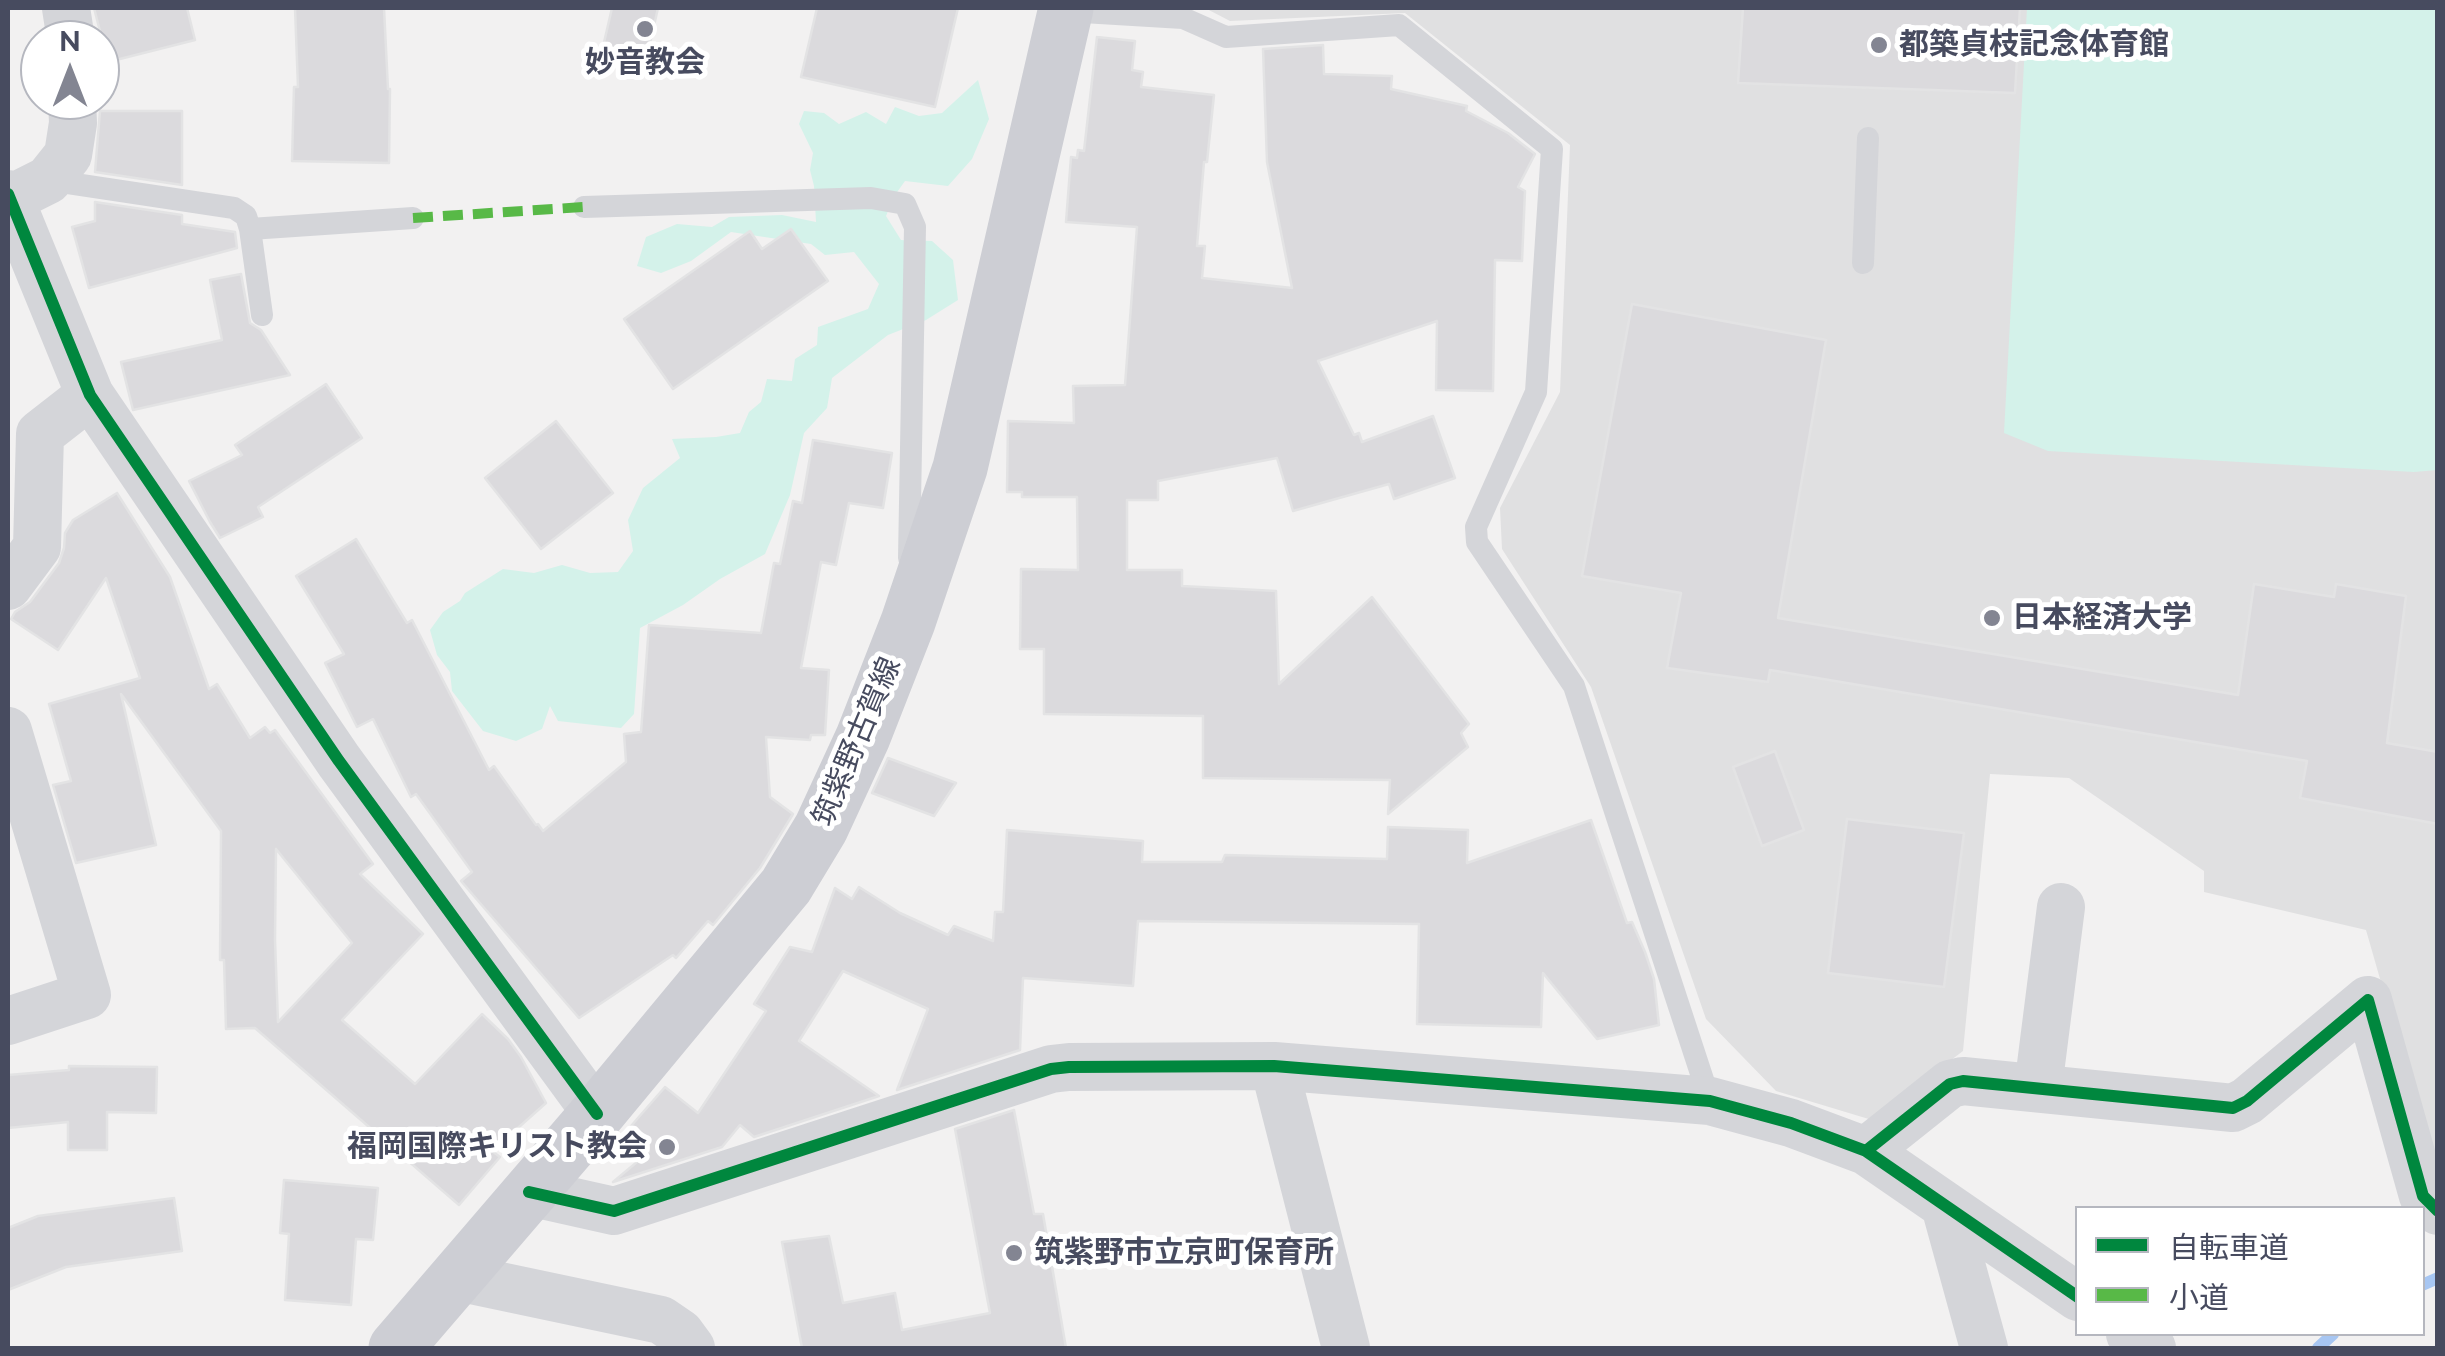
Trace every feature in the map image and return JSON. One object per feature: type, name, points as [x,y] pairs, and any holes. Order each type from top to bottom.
[{"type":"main road","name":"筑紫野古賀線","points":[[396,1348],[786,886],[821,828],[908,622],[960,468],[1066,9]]},
{"type":"street","points":[[72,120],[68,156],[22,191],[90,395],[339,761],[597,1114]]},
{"type":"street","points":[[8,586],[37,546],[40,434],[90,395]]},
{"type":"street","points":[[8,731],[87,994],[8,1021]]},
{"type":"street","points":[[2038,1088],[2061,907]]},
{"type":"street","points":[[1866,1151],[1950,1084],[1963,1080],[2233,1108],[2247,1101],[2368,1000],[2423,1196],[2438,1210]]},
{"type":"street","points":[[1274,1066],[1346,1348]]},
{"type":"street","points":[[529,1192],[614,1211],[1052,1069],[1274,1066],[1710,1100],[1792,1122],[1866,1151],[2075,1295]]},
{"type":"street","points":[[1945,1206],[1984,1348]]},
{"type":"street","points":[[458,1277],[660,1320],[680,1333],[692,1348]]},
{"type":"lane","points":[[1066,9],[1182,18],[1226,37],[1399,24],[1552,149],[1536,392],[1476,527],[1477,542],[1574,686],[1710,1100]]},
{"type":"lane","points":[[1864,263],[1868,138]]},
{"type":"lane","points":[[22,191],[234,208],[246,216],[250,229],[262,315]]},
{"type":"lane","points":[[584,207],[871,198],[905,204],[915,227],[908,622]]},
{"type":"lane","points":[[250,229],[413,218]]},
{"type":"shaded area","name":"日本経済大学","points":[[1205,8],[2437,8],[2437,1170],[2366,930],[2204,892],[2204,871],[2069,778],[1990,774],[1963,1051],[1872,1120],[1776,1091],[1706,1019],[1591,687],[1502,549],[1500,508],[1560,392],[1570,145],[1405,13],[1230,21]]},
{"type":"green space","points":[[2027,8],[2437,8],[2437,470],[2414,472],[2048,451],[2004,433]]},
{"type":"green space","points":[[978,80],[989,119],[972,159],[948,186],[905,181],[886,216],[901,240],[932,241],[953,260],[958,300],[926,320],[888,335],[832,378],[827,408],[804,433],[790,495],[765,554],[640,628],[634,714],[621,728],[558,721],[550,706],[542,729],[516,741],[483,731],[452,691],[450,672],[437,655],[430,630],[443,612],[503,569],[534,573],[562,565],[590,573],[618,572],[633,551],[628,520],[643,488],[680,458],[672,439],[740,433],[749,412],[761,402],[767,379],[792,381],[795,359],[817,345],[818,327],[868,309],[879,284],[854,252],[825,255],[811,244],[731,232],[691,261],[661,273],[637,266],[646,237],[677,224],[712,227],[729,217],[782,215],[816,222],[810,170],[813,153],[799,124],[804,111],[824,113],[839,124],[866,112],[886,124],[895,107],[919,116],[942,113]]},
{"type":"building","points":[[94,8],[187,8],[195,40],[120,59],[120,20],[97,20]]},
{"type":"building","points":[[295,8],[384,8],[390,89],[389,163],[292,161],[294,87],[298,87]]},
{"type":"building","name":"妙音教会","points":[[612,8],[658,8],[646,61],[602,51]]},
{"type":"building","points":[[817,8],[958,8],[935,107],[801,77]]},
{"type":"building","name":"都築貞枝記念体育館","points":[[1743,8],[2020,8],[2015,93],[1738,83]]},
{"type":"building","points":[[1097,37],[1135,41],[1132,70],[1143,72],[1141,87],[1214,95],[1197,246],[1205,246],[1202,278],[1292,288],[1267,162],[1263,49],[1323,45],[1324,74],[1392,76],[1391,89],[1467,106],[1466,111],[1508,133],[1535,154],[1518,187],[1525,191],[1522,261],[1495,260],[1493,391],[1436,390],[1437,321],[1318,361],[1354,435],[1359,433],[1362,442],[1433,416],[1455,478],[1394,499],[1389,484],[1293,511],[1277,458],[1158,481],[1158,500],[1127,500],[1127,570],[1182,570],[1182,586],[1276,591],[1279,684],[1372,597],[1469,724],[1461,733],[1468,747],[1388,814],[1390,780],[1203,778],[1203,716],[1044,714],[1044,649],[1020,649],[1021,569],[1078,570],[1077,497],[1022,497],[1022,492],[1007,492],[1008,421],[1074,423],[1073,386],[1125,385],[1137,227],[1066,222],[1071,157],[1077,158],[1078,150],[1084,151]]},
{"type":"building","points":[[120,111],[182,111],[182,185],[95,172],[99,120],[120,120]]},
{"type":"building","points":[[95,202],[182,215],[182,224],[235,232],[237,248],[89,288],[72,227],[95,221]]},
{"type":"building","points":[[791,229],[828,281],[673,389],[624,319],[750,231],[762,249]]},
{"type":"building","points":[[241,274],[250,323],[261,330],[290,375],[133,410],[121,362],[222,340],[210,280]]},
{"type":"building","points":[[1632,304],[1826,340],[1778,618],[2238,695],[2254,584],[2334,597],[2336,584],[2406,596],[2387,743],[2438,752],[2438,824],[2300,798],[2307,761],[1770,670],[1768,682],[1667,668],[1681,593],[1582,576]]},
{"type":"building","points":[[326,384],[362,438],[258,507],[263,517],[220,538],[189,481],[242,455],[235,445]]},
{"type":"building","points":[[556,421],[613,493],[541,549],[485,478]]},
{"type":"building","points":[[813,440],[892,453],[883,508],[849,503],[836,565],[821,562],[801,668],[829,670],[825,735],[811,735],[810,740],[766,737],[770,797],[793,814],[760,868],[713,925],[708,921],[676,958],[673,955],[579,1018],[461,881],[472,872],[416,794],[411,797],[373,719],[357,727],[325,663],[344,654],[296,576],[356,539],[407,623],[412,620],[489,770],[494,766],[543,831],[626,762],[624,734],[641,732],[649,625],[761,633],[774,563],[780,564],[793,501],[802,503]]},
{"type":"building","points":[[117,493],[170,577],[209,689],[217,684],[250,738],[265,727],[270,733],[275,730],[373,864],[360,874],[423,934],[342,1020],[415,1084],[482,1014],[521,1057],[546,1103],[492,1151],[500,1157],[459,1205],[255,1028],[226,1029],[224,960],[220,960],[221,831],[121,694],[156,845],[76,863],[53,785],[71,781],[49,704],[140,678],[106,578],[58,650],[11,619],[30,602],[59,563],[65,533],[73,520]],"holes":[[[276,849],[352,943],[278,1022]]]},
{"type":"building","points":[[1775,751],[1804,830],[1762,846],[1733,767]]},
{"type":"building","points":[[888,758],[956,783],[934,816],[872,793]]},
{"type":"building","points":[[1847,819],[1964,833],[1944,987],[1828,973]]},
{"type":"building","points":[[1591,820],[1627,923],[1632,922],[1654,979],[1659,1025],[1597,1039],[1543,973],[1541,1027],[1417,1024],[1419,924],[1138,921],[1133,986],[1023,978],[1020,1050],[897,1090],[928,1009],[843,971],[799,1041],[879,1096],[754,1137],[740,1125],[722,1147],[613,1182],[649,1152],[631,1126],[665,1087],[698,1113],[766,1011],[754,1004],[790,947],[812,952],[835,888],[852,899],[859,887],[900,913],[948,935],[954,926],[993,941],[995,912],[1003,912],[1007,830],[1143,841],[1142,862],[1222,862],[1225,855],[1387,859],[1388,827],[1468,830],[1467,863]]},
{"type":"building","points":[[69,1066],[157,1067],[156,1113],[107,1112],[107,1150],[68,1150],[68,1122],[8,1128],[8,1075],[69,1070]]},
{"type":"building","name":"筑紫野市立京町保育所","points":[[1014,1110],[1034,1214],[1043,1214],[1066,1348],[802,1348],[782,1242],[829,1236],[843,1303],[895,1293],[902,1330],[990,1313],[955,1129]]},
{"type":"building","points":[[284,1180],[378,1188],[373,1240],[356,1239],[351,1305],[285,1300],[289,1234],[280,1233]]},
{"type":"building","points":[[174,1198],[182,1251],[66,1267],[8,1290],[8,1228],[38,1216]]},
{"type":"waterway","points":[[2425,1284],[2438,1278]]},
{"type":"waterway","points":[[2318,1348],[2331,1336]]},
{"type":"marked path","points":[[413,218],[584,207]]},
{"type":"cycle path","points":[[8,194],[90,395],[339,761],[597,1114]]},
{"type":"cycle path","points":[[1866,1151],[1950,1084],[1963,1081],[2233,1108],[2247,1101],[2368,1000],[2423,1196],[2438,1211]]},
{"type":"cycle path","points":[[529,1192],[614,1211],[1051,1069],[1274,1066],[1710,1101],[1791,1123],[1866,1151],[2075,1295]]},
{"type":"place","name":"妙音教会","points":[[645,29]]},
{"type":"place","name":"都築貞枝記念体育館","points":[[1879,45]]},
{"type":"place","name":"日本経済大学","points":[[1992,618]]},
{"type":"place","name":"福岡国際キリスト教会","points":[[667,1147]]},
{"type":"place","name":"筑紫野市立京町保育所","points":[[1014,1253]]}]
